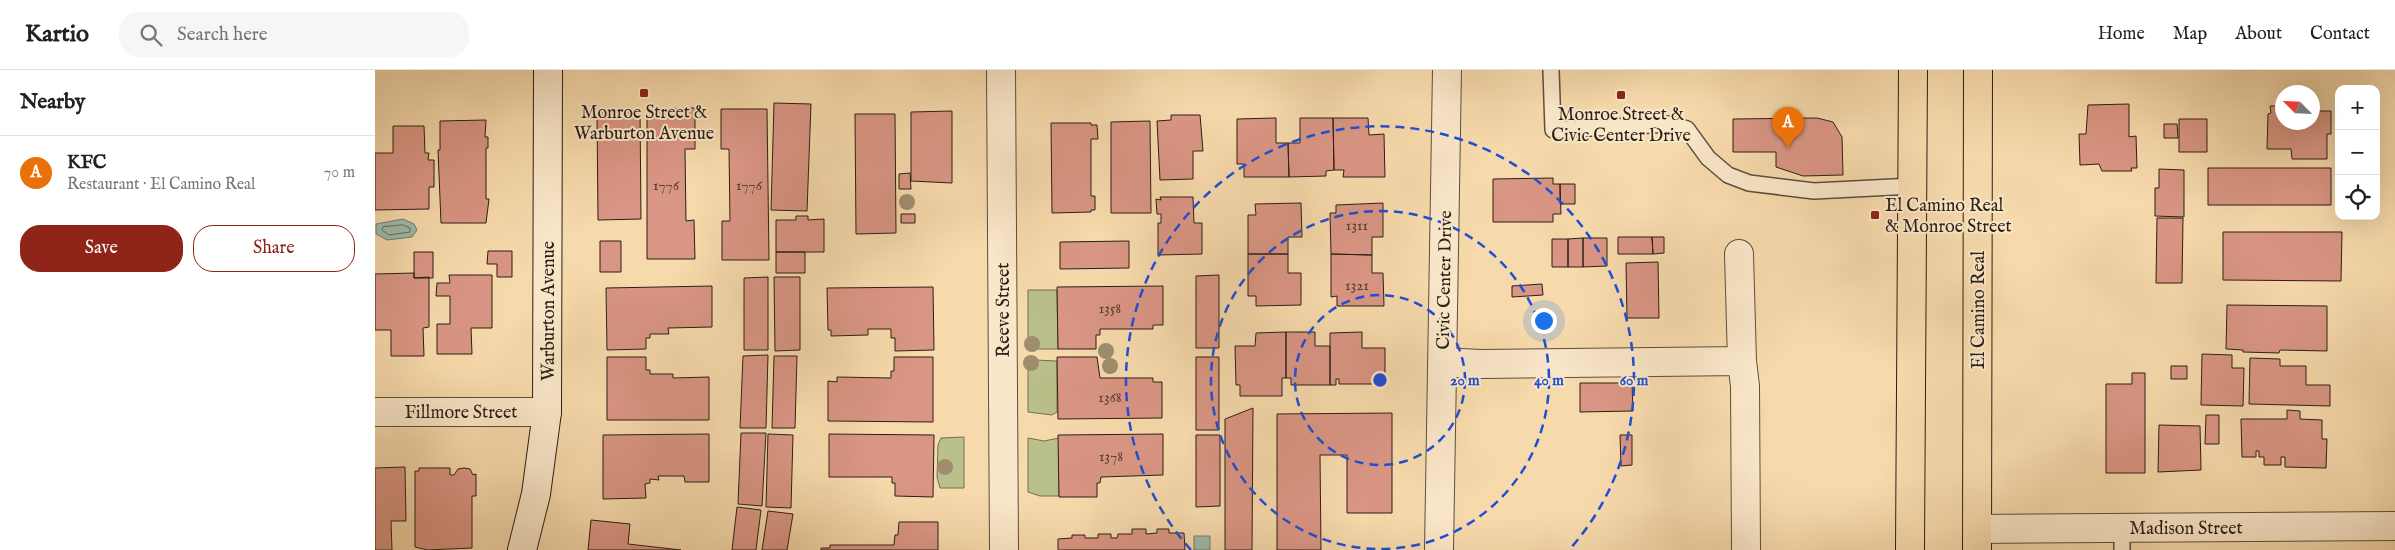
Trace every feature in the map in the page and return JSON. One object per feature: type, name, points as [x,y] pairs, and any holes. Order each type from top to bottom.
[{"type":"main road","points":[[1910,550],[1913,70]]},
{"type":"main road","name":"El Camino Real","points":[[1977,539],[1978,70]]},
{"type":"street","name":"Warburton Avenue","points":[[522,550],[536,494],[547,412],[548,70]]},
{"type":"street","name":"Reeve Street","points":[[1001,70],[1004,550]]},
{"type":"street","name":"Civic Center Drive","points":[[1439,550],[1447,70]]},
{"type":"street","points":[[1739,254],[1742,361],[1745,386],[1746,550]]},
{"type":"street","points":[[1442,362],[1480,364],[1742,361]]},
{"type":"street","name":"Fillmore Street","points":[[375,412],[547,412]]},
{"type":"street","name":"Madison Street","points":[[1977,539],[2122,539],[2395,526]]},
{"type":"lane","points":[[1551,70],[1553,130],[1671,124],[1687,129],[1708,158],[1727,175],[1749,183],[1814,191],[1913,186]]},
{"type":"green space","points":[[1028,290],[1057,290],[1058,349],[1037,349],[1035,341],[1028,338]]},
{"type":"green space","points":[[1035,360],[1057,361],[1057,412],[1052,415],[1028,412],[1028,368],[1033,366]]},
{"type":"green space","points":[[964,437],[964,488],[940,488],[937,477],[938,445],[941,438]]},
{"type":"green space","points":[[1028,438],[1044,441],[1059,438],[1059,496],[1040,496],[1028,492]]},
{"type":"water","points":[[403,219],[414,224],[417,230],[412,237],[387,240],[376,234],[376,224]]},
{"type":"water","points":[[1194,536],[1210,536],[1210,550],[1194,550]]},
{"type":"building","points":[[774,103],[811,104],[807,211],[771,210]]},
{"type":"building","points":[[2129,104],[2129,137],[2136,136],[2137,168],[2131,168],[2132,171],[2102,171],[2099,164],[2080,165],[2079,134],[2086,134],[2088,105]]},
{"type":"building","points":[[2270,106],[2275,106],[2275,130],[2320,130],[2320,111],[2331,111],[2331,134],[2327,134],[2327,159],[2292,159],[2291,149],[2267,149],[2268,114],[2271,113]]},
{"type":"building","points":[[695,108],[695,149],[685,149],[686,221],[694,220],[695,259],[647,259],[647,109]]},
{"type":"building","points":[[721,109],[767,109],[769,260],[722,260],[722,221],[730,221],[729,149],[721,149]]},
{"type":"building","points":[[952,111],[952,183],[911,181],[911,112]]},
{"type":"building","points":[[597,112],[640,112],[641,219],[598,220]]},
{"type":"building","points":[[855,114],[895,114],[896,233],[856,234]]},
{"type":"building","points":[[1171,115],[1200,115],[1203,151],[1193,151],[1193,179],[1160,180],[1157,121],[1171,120]]},
{"type":"building","points":[[1276,118],[1276,143],[1288,143],[1289,177],[1244,177],[1244,164],[1237,164],[1237,119]]},
{"type":"building","points":[[1300,118],[1333,118],[1334,170],[1326,171],[1326,176],[1289,177],[1288,143],[1300,143]]},
{"type":"building","points":[[1333,118],[1368,118],[1369,135],[1384,134],[1385,177],[1343,177],[1344,170],[1334,170]]},
{"type":"building","points":[[1817,118],[1833,122],[1842,137],[1843,175],[1803,176],[1776,167],[1776,152],[1733,152],[1733,119]]},
{"type":"building","points":[[2179,119],[2207,119],[2207,152],[2179,152]]},
{"type":"building","points":[[486,120],[485,137],[488,137],[488,148],[486,148],[486,199],[489,199],[486,223],[441,223],[438,150],[440,150],[440,121]]},
{"type":"building","points":[[1150,121],[1151,213],[1111,213],[1111,122]]},
{"type":"building","points":[[1051,123],[1091,123],[1091,125],[1097,125],[1098,139],[1091,139],[1091,196],[1095,196],[1095,210],[1091,210],[1091,212],[1052,213]]},
{"type":"building","points":[[2164,124],[2177,124],[2178,138],[2164,138]]},
{"type":"building","points":[[393,126],[424,126],[425,153],[429,153],[428,160],[434,160],[434,187],[429,187],[429,209],[375,210],[375,153],[393,153]]},
{"type":"building","points":[[2208,168],[2331,168],[2331,205],[2208,205]]},
{"type":"building","points":[[2159,169],[2184,170],[2184,217],[2155,216],[2155,188],[2159,188]]},
{"type":"building","points":[[910,173],[911,189],[899,189],[899,174]]},
{"type":"building","points":[[1553,178],[1553,184],[1560,184],[1561,214],[1553,214],[1553,222],[1493,222],[1493,179]]},
{"type":"building","points":[[1560,184],[1575,184],[1575,204],[1560,204]]},
{"type":"building","points":[[1160,197],[1193,197],[1194,223],[1202,223],[1202,254],[1158,255],[1158,223],[1161,223],[1161,214],[1157,214],[1156,199],[1161,200]]},
{"type":"building","points":[[1301,203],[1302,237],[1288,237],[1288,254],[1248,254],[1248,215],[1256,215],[1255,204]]},
{"type":"building","points":[[1383,203],[1383,237],[1372,237],[1372,255],[1331,254],[1330,213],[1336,213],[1336,205]]},
{"type":"building","points":[[901,214],[915,214],[915,223],[901,223]]},
{"type":"building","points":[[796,216],[808,216],[808,220],[824,219],[824,252],[776,252],[776,220],[796,220]]},
{"type":"building","points":[[2157,218],[2183,218],[2182,283],[2156,283]]},
{"type":"building","points":[[2223,232],[2342,232],[2341,281],[2223,280]]},
{"type":"building","points":[[1618,237],[1652,237],[1653,254],[1618,254]]},
{"type":"building","points":[[1652,237],[1664,237],[1664,253],[1653,254]]},
{"type":"building","points":[[1583,238],[1607,238],[1607,266],[1583,267]]},
{"type":"building","points":[[1583,238],[1583,267],[1568,267],[1568,239]]},
{"type":"building","points":[[1552,239],[1568,239],[1568,267],[1552,267]]},
{"type":"building","points":[[600,241],[621,241],[621,272],[600,272]]},
{"type":"building","points":[[1129,241],[1129,268],[1060,269],[1060,242]]},
{"type":"building","points":[[488,251],[512,251],[512,277],[497,277],[497,264],[487,264]]},
{"type":"building","points":[[414,252],[433,252],[433,278],[414,278]]},
{"type":"building","points":[[776,252],[805,252],[805,273],[776,273]]},
{"type":"building","points":[[1248,254],[1288,254],[1288,273],[1301,273],[1301,305],[1256,306],[1256,296],[1248,296]]},
{"type":"building","points":[[1331,254],[1372,255],[1372,273],[1383,273],[1384,306],[1337,306],[1337,296],[1331,297]]},
{"type":"building","points":[[1658,262],[1659,318],[1627,318],[1626,263]]},
{"type":"building","points":[[414,273],[414,278],[429,277],[429,327],[423,328],[424,356],[391,356],[391,330],[375,330],[375,274]]},
{"type":"building","points":[[449,275],[492,275],[492,328],[471,328],[472,354],[437,354],[437,324],[450,324],[450,296],[436,296],[437,283],[450,283]]},
{"type":"building","points":[[1219,275],[1219,348],[1196,348],[1196,276]]},
{"type":"building","points":[[768,277],[768,350],[744,350],[744,278]]},
{"type":"building","points":[[774,277],[800,277],[800,350],[775,351]]},
{"type":"building","points":[[1542,284],[1543,295],[1512,297],[1512,286]]},
{"type":"building","points":[[712,286],[712,327],[668,328],[669,334],[650,334],[650,338],[646,338],[646,349],[607,350],[606,288]]},
{"type":"building","points":[[1163,286],[1163,325],[1153,325],[1153,329],[1100,329],[1100,335],[1096,335],[1096,349],[1058,349],[1057,287]]},
{"type":"building","points":[[933,287],[934,350],[895,351],[895,338],[891,338],[891,329],[868,329],[868,335],[831,336],[831,330],[828,330],[827,288]]},
{"type":"building","points":[[2227,305],[2327,306],[2327,351],[2280,350],[2279,353],[2243,352],[2243,350],[2226,349]]},
{"type":"building","points":[[1286,332],[1315,332],[1315,346],[1330,346],[1330,385],[1291,385],[1291,378],[1286,378]]},
{"type":"building","points":[[1286,332],[1286,378],[1282,378],[1282,396],[1240,396],[1240,385],[1236,385],[1235,346],[1255,346],[1256,333]]},
{"type":"building","points":[[1362,332],[1362,348],[1385,348],[1385,384],[1339,384],[1339,379],[1336,379],[1336,385],[1330,385],[1330,333]]},
{"type":"building","points":[[2202,354],[2232,355],[2232,368],[2244,368],[2243,406],[2201,405]]},
{"type":"building","points":[[768,355],[766,428],[740,428],[743,356]]},
{"type":"building","points":[[774,356],[797,356],[795,428],[772,428]]},
{"type":"building","points":[[607,357],[646,357],[646,370],[650,370],[650,374],[673,374],[673,378],[709,377],[709,420],[607,420]]},
{"type":"building","points":[[894,357],[933,357],[933,422],[828,421],[828,381],[837,382],[837,377],[891,378],[891,371],[894,371]]},
{"type":"building","points":[[1057,357],[1097,357],[1100,378],[1153,378],[1153,382],[1162,382],[1162,418],[1058,419]]},
{"type":"building","points":[[1196,357],[1219,357],[1219,430],[1196,430]]},
{"type":"building","points":[[2250,358],[2280,359],[2280,366],[2306,366],[2306,385],[2330,385],[2330,406],[2249,404]]},
{"type":"building","points":[[2171,366],[2187,366],[2187,379],[2171,379]]},
{"type":"building","points":[[2132,373],[2145,373],[2145,473],[2106,473],[2106,384],[2132,384]]},
{"type":"building","points":[[1580,383],[1632,383],[1633,411],[1580,412]]},
{"type":"building","points":[[1253,408],[1252,550],[1225,550],[1225,419]]},
{"type":"building","points":[[2287,410],[2300,411],[2300,419],[2322,420],[2322,439],[2327,439],[2326,468],[2285,467],[2285,457],[2281,457],[2281,465],[2264,465],[2264,457],[2259,457],[2259,451],[2256,451],[2256,457],[2242,457],[2241,419],[2287,419]]},
{"type":"building","points":[[1392,413],[1392,513],[1347,513],[1347,455],[1320,455],[1321,550],[1277,550],[1277,414]]},
{"type":"building","points":[[2206,415],[2219,415],[2219,444],[2205,444]]},
{"type":"building","points":[[2159,425],[2200,426],[2201,470],[2158,472]]},
{"type":"building","points":[[741,433],[766,433],[762,506],[738,504]]},
{"type":"building","points":[[709,434],[709,482],[685,482],[684,476],[658,476],[659,480],[650,479],[650,483],[645,484],[646,498],[603,499],[603,435]]},
{"type":"building","points":[[768,434],[793,435],[791,508],[766,507]]},
{"type":"building","points":[[829,434],[934,435],[933,497],[895,496],[895,483],[892,483],[892,477],[829,477]]},
{"type":"building","points":[[1163,434],[1163,475],[1101,477],[1100,483],[1097,483],[1097,497],[1059,497],[1058,435]]},
{"type":"building","points":[[1196,435],[1220,435],[1220,506],[1196,507]]},
{"type":"building","points":[[1620,435],[1632,435],[1632,465],[1621,466]]},
{"type":"building","points":[[405,467],[406,521],[391,521],[392,550],[375,550],[375,468]]},
{"type":"building","points":[[419,468],[450,468],[450,475],[454,475],[458,469],[464,468],[470,469],[473,475],[476,474],[476,496],[472,496],[472,548],[427,550],[415,547],[415,471],[419,471]]},
{"type":"building","points":[[737,507],[761,510],[756,550],[732,550]]},
{"type":"building","points":[[768,511],[793,514],[787,550],[762,550]]},
{"type":"building","points":[[591,520],[630,524],[628,544],[681,550],[588,550]]},
{"type":"building","points":[[899,522],[938,522],[938,550],[821,550],[821,548],[830,548],[830,545],[894,545],[895,535],[898,535]]},
{"type":"building","points":[[1132,529],[1146,529],[1146,534],[1157,533],[1157,529],[1169,529],[1169,533],[1184,533],[1185,550],[1058,550],[1058,539],[1072,538],[1072,535],[1098,538],[1098,534],[1111,534],[1111,538],[1117,538],[1118,534],[1132,534]]},
{"type":"place","name":"Monroe Street & Warburton Avenue","points":[[644,93]]},
{"type":"place","name":"Monroe Street & Civic Center Drive","points":[[1621,95]]},
{"type":"place","name":"KFC","points":[[1788,148]]},
{"type":"place","name":"El Camino Real & Monroe Street","points":[[1875,215]]}]
